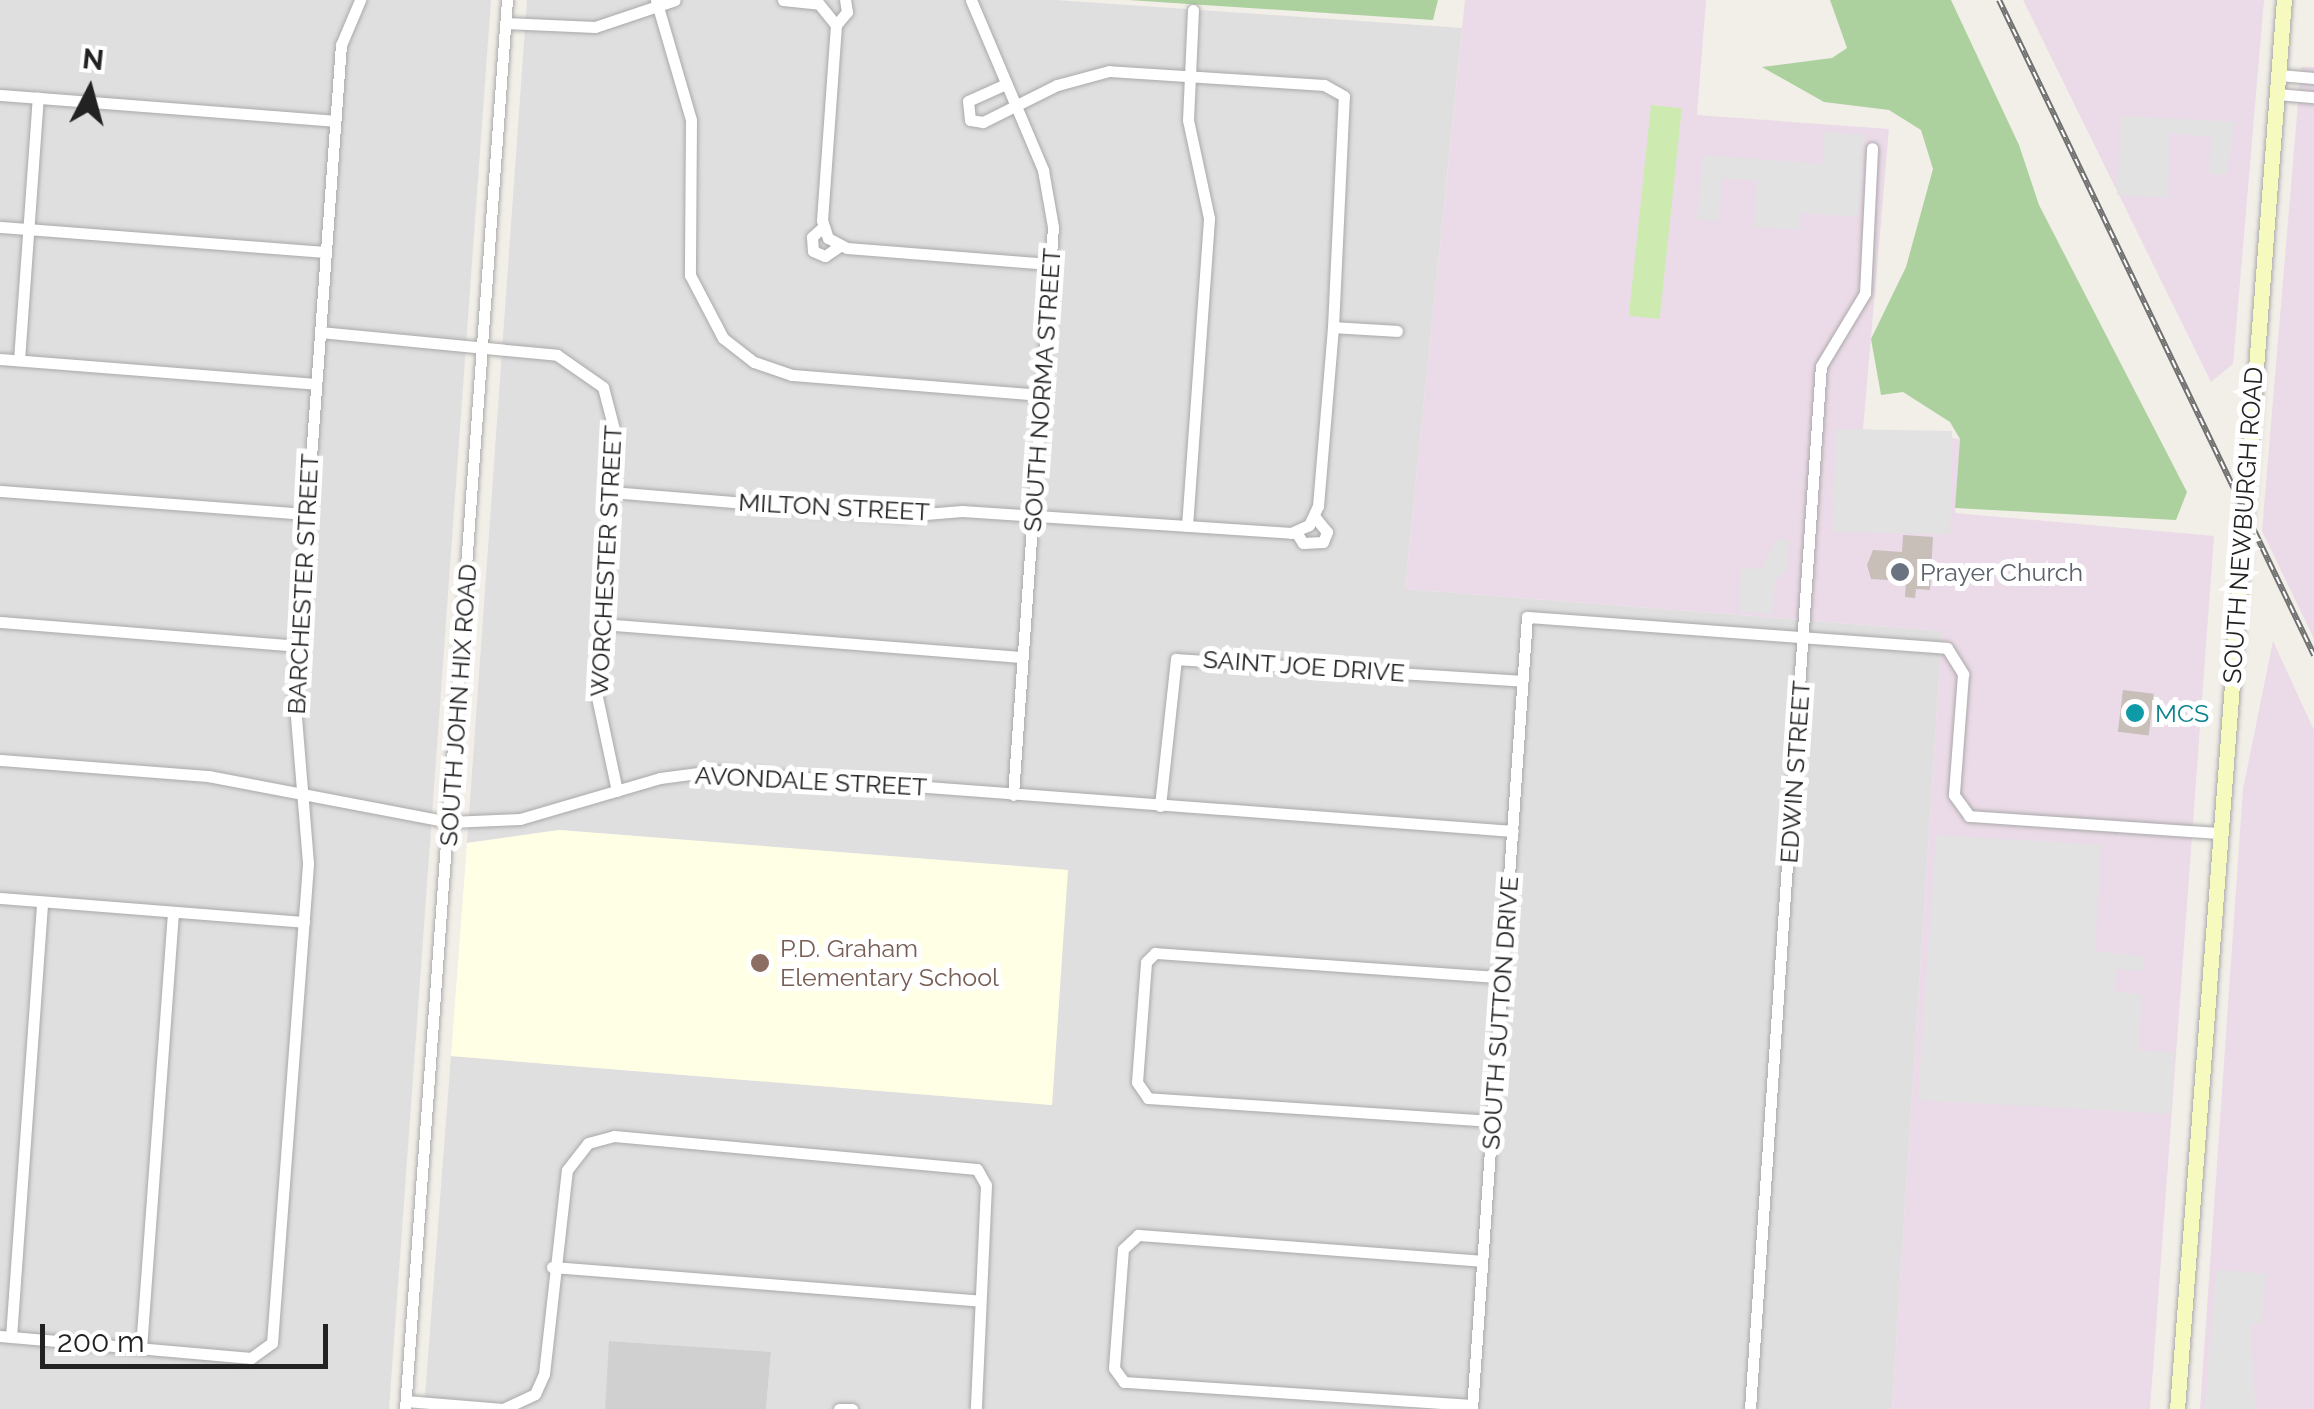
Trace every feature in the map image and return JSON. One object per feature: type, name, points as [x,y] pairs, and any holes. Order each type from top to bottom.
[{"type":"main road","name":"SOUTH NEWBURGH ROAD","points":[[2177,1409],[2284,0]]},
{"type":"street","name":"BARCHESTER STREET","points":[[141,1348],[251,1358],[268,1349],[304,922],[297,646],[342,45],[359,0]]},
{"type":"street","name":"SOUTH JOHN HIX ROAD","points":[[406,1405],[507,0]]},
{"type":"street","points":[[506,22],[596,27],[675,0]]},
{"type":"street","points":[[783,0],[820,2],[836,25]]},
{"type":"street","points":[[845,0],[847,12],[836,25],[822,228],[812,237],[813,251],[825,256],[840,246],[1052,264]]},
{"type":"street","name":"SOUTH NORMA STREET","points":[[971,0],[1046,179],[1052,264],[1013,794]]},
{"type":"street","points":[[657,3],[691,120],[690,274],[722,338],[754,362],[792,375],[1042,395]]},
{"type":"street","points":[[1186,526],[1209,218],[1188,75],[1192,10]]},
{"type":"street","points":[[1006,84],[970,100],[967,115],[984,122],[1092,74],[1188,75],[1341,92],[1348,117],[1333,327],[1312,521]]},
{"type":"street","points":[[2278,76],[2314,78]]},
{"type":"street","points":[[2277,94],[2314,96]]},
{"type":"street","points":[[0,95],[335,121]]},
{"type":"street","points":[[19,360],[38,98]]},
{"type":"street","name":"EDWIN STREET","points":[[1750,1409],[1822,366],[1865,293],[1872,148]]},
{"type":"street","points":[[0,227],[326,252]]},
{"type":"street","points":[[822,228],[840,246]]},
{"type":"street","points":[[1333,327],[1397,332]]},
{"type":"street","name":"WORCHESTER STREET","points":[[320,332],[557,355],[592,373],[615,419],[598,712],[618,790]]},
{"type":"street","points":[[0,359],[316,384]]},
{"type":"street","points":[[0,490],[307,514]]},
{"type":"street","name":"MILTON STREET","points":[[611,492],[901,516],[1033,515],[1296,532],[1312,521],[1327,532],[1322,542],[1303,543],[1296,532]]},
{"type":"street","name":"SOUTH SUTTON DRIVE","points":[[1472,1407],[1527,617],[1804,636]]},
{"type":"street","points":[[0,622],[297,646]]},
{"type":"street","points":[[601,624],[1022,657]]},
{"type":"street","points":[[1804,636],[1939,646],[1955,654],[1963,674],[1954,795],[1969,816],[2220,834]]},
{"type":"street","name":"SAINT JOE DRIVE","points":[[1160,806],[1176,660],[1522,681]]},
{"type":"street","name":"AVONDALE STREET","points":[[0,760],[208,776],[449,822],[520,819],[618,790],[714,771],[1513,831]]},
{"type":"street","points":[[0,898],[304,922]]},
{"type":"street","points":[[42,902],[6,1336],[141,1348],[173,912]]},
{"type":"street","points":[[1492,1121],[1148,1098],[1138,1094],[1138,1073],[1147,959],[1159,952],[1502,977]]},
{"type":"street","points":[[406,1405],[504,1408],[530,1399],[544,1374],[552,1267],[570,1163],[588,1143],[614,1136],[980,1171],[972,1353],[976,1409]]},
{"type":"street","points":[[1472,1407],[1117,1376],[1124,1244],[1138,1236],[1482,1261]]},
{"type":"street","points":[[552,1267],[976,1300]]},
{"type":"street","points":[[839,1409],[852,1409]]},
{"type":"shaded area","points":[[0,0],[491,0],[389,1409],[0,1409]]},
{"type":"shaded area","points":[[527,0],[1056,0],[1462,28],[1405,589],[1942,631],[1892,1409],[766,1409],[771,1353],[610,1341],[605,1409],[424,1409],[451,1056],[1052,1105],[1067,870],[559,830],[467,843]]},
{"type":"shaded area","points":[[1465,0],[1706,0],[1697,115],[1889,129],[1863,429],[1960,439],[1955,513],[2214,536],[2150,1409],[1892,1409],[1942,631],[1405,589]]},
{"type":"shaded area","points":[[2023,0],[2264,0],[2233,364],[2211,382]]},
{"type":"shaded area","points":[[2301,67],[2314,67],[2314,639],[2262,531]]},
{"type":"shaded area","points":[[2121,116],[2235,122],[2226,175],[2209,174],[2211,137],[2170,133],[2168,198],[2117,195]]},
{"type":"shaded area","points":[[1825,132],[1865,135],[1858,217],[1801,213],[1799,230],[1754,227],[1757,181],[1722,178],[1719,221],[1697,220],[1703,155],[1822,164]]},
{"type":"shaded area","points":[[1835,429],[1952,431],[1950,534],[1833,532]]},
{"type":"shaded area","points":[[1777,540],[1789,540],[1787,571],[1775,580],[1772,614],[1739,611],[1741,568],[1762,569]]},
{"type":"shaded area","points":[[2273,641],[2314,730],[2314,1409],[2200,1409],[2243,789]]},
{"type":"shaded area","name":"P.D. Graham Elementary School","points":[[559,830],[1068,870],[1052,1105],[451,1056],[467,843]]},
{"type":"shaded area","points":[[1936,835],[2101,845],[2095,951],[2144,957],[2143,971],[2116,969],[2114,991],[2142,995],[2139,1051],[2174,1052],[2170,1114],[1918,1100]]},
{"type":"shaded area","points":[[2216,1270],[2266,1274],[2261,1323],[2251,1323],[2255,1409],[2205,1409]]},
{"type":"shaded area","points":[[609,1341],[771,1352],[766,1409],[605,1409]]},
{"type":"green space","points":[[1128,0],[1438,0],[1433,20]]},
{"type":"green space","points":[[1830,0],[1951,0],[2019,145],[2039,205],[2187,492],[2176,520],[1955,508],[1960,439],[1950,422],[1903,392],[1881,395],[1871,339],[1906,267],[1933,169],[1921,130],[1889,110],[1824,102],[1762,67],[1832,58],[1847,48]]},
{"type":"green space","points":[[1651,105],[1682,108],[1660,319],[1629,316]]},
{"type":"building","name":"Prayer Church","points":[[1903,535],[1933,537],[1930,590],[1916,589],[1915,598],[1905,597],[1906,581],[1871,579],[1867,565],[1873,550],[1902,552]]},
{"type":"building","name":"MCS","points":[[2123,690],[2154,694],[2149,735],[2118,732]]},
{"type":"railway","points":[[1999,0],[2314,655]]},
{"type":"place","name":"Prayer Church","points":[[1900,572]]},
{"type":"place","name":"MCS","points":[[2135,713]]},
{"type":"place","name":"P.D. Graham Elementary School","points":[[760,963]]}]
